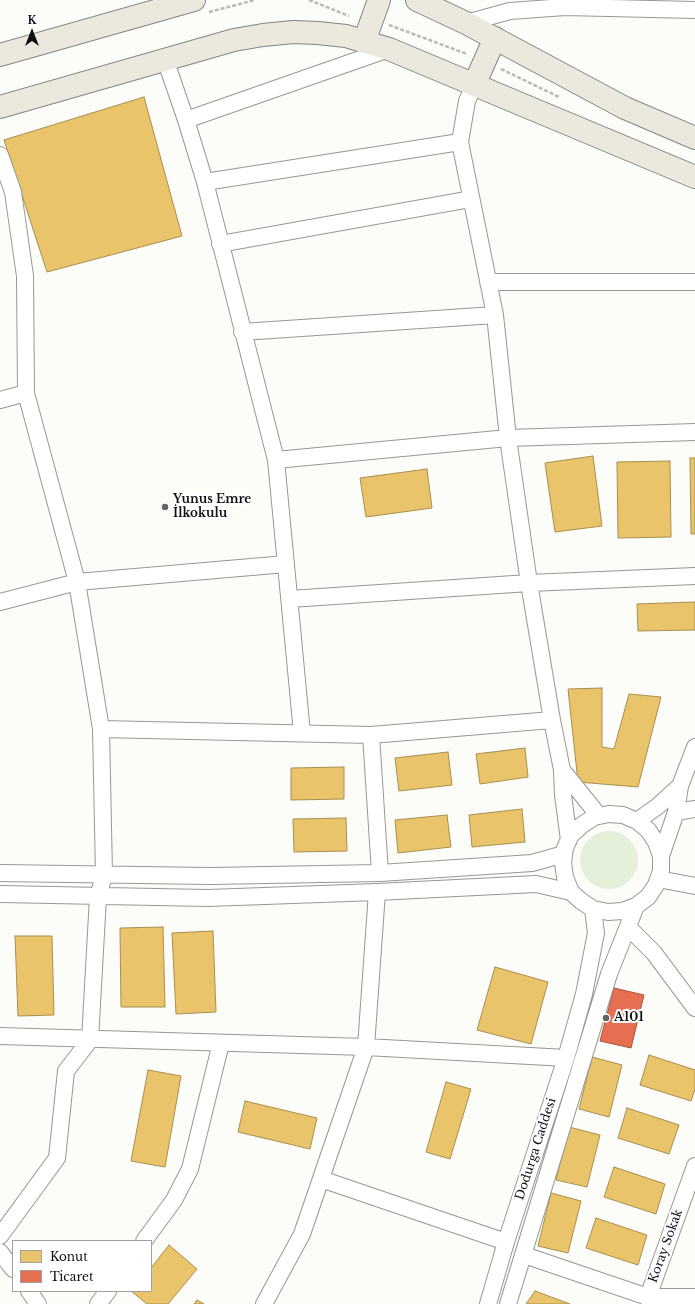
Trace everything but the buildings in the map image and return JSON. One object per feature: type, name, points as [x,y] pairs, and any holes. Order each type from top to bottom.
[{"type":"main road","points":[[0,55],[194,0]]},
{"type":"main road","points":[[364,42],[379,0]]},
{"type":"main road","points":[[418,0],[495,38],[626,108],[695,138]]},
{"type":"main road","points":[[0,107],[234,40],[263,34],[292,32],[318,33],[346,36],[389,49],[695,177]]},
{"type":"main road","points":[[474,85],[495,38]]},
{"type":"street","points":[[466,23],[510,11],[565,7],[631,4],[695,10]]},
{"type":"street","points":[[186,120],[389,49]]},
{"type":"street","points":[[164,59],[186,120],[205,182],[242,332],[276,460],[302,733]]},
{"type":"street","points":[[474,85],[467,101],[460,142],[495,315],[508,438],[529,583],[562,770],[566,847]]},
{"type":"street","points":[[205,182],[460,142]]},
{"type":"street","points":[[0,155],[13,192],[25,276],[26,393],[77,582],[101,729],[104,875],[98,897],[90,1040],[66,1071],[57,1158],[0,1236]]},
{"type":"street","points":[[220,244],[471,199]]},
{"type":"street","points":[[488,282],[695,282]]},
{"type":"street","points":[[242,332],[495,315]]},
{"type":"street","points":[[0,400],[26,393]]},
{"type":"street","points":[[276,460],[508,438],[695,432]]},
{"type":"street","points":[[0,602],[77,582],[286,564]]},
{"type":"street","points":[[290,599],[529,583],[695,576]]},
{"type":"street","points":[[101,729],[371,735],[552,720]]},
{"type":"street","points":[[371,735],[380,873]]},
{"type":"street","points":[[661,856],[656,842],[648,830],[637,821],[623,815],[608,814],[594,817],[571,835],[566,847],[563,863],[565,877],[571,892],[593,909],[608,912],[622,911],[636,906],[648,897],[658,879],[661,856],[676,812],[680,786],[695,747]]},
{"type":"street","points":[[562,770],[599,816]]},
{"type":"street","points":[[637,821],[658,806],[680,786]]},
{"type":"street","points":[[676,812],[695,809]]},
{"type":"street","points":[[0,873],[210,876],[380,873],[532,863],[566,847]]},
{"type":"street","points":[[658,879],[695,886]]},
{"type":"street","points":[[0,894],[208,898],[377,892],[536,884],[571,892]]},
{"type":"street","points":[[264,1304],[302,1234],[366,1047],[377,892]]},
{"type":"street","points":[[508,1304],[609,974],[636,906]]},
{"type":"street","name":"Dodurga Caddesi","points":[[488,1304],[506,1242],[566,1058],[584,994],[596,933],[593,909]]},
{"type":"street","points":[[628,927],[654,953],[694,1004]]},
{"type":"street","points":[[0,1036],[90,1040],[221,1042],[366,1047],[566,1058]]},
{"type":"street","points":[[145,1240],[174,1200],[190,1169],[221,1042]]},
{"type":"street","name":"Koray Sokak","points":[[649,1300],[695,1166]]},
{"type":"street","points":[[321,1179],[506,1242]]},
{"type":"street","points":[[0,1252],[12,1269]]},
{"type":"street","points":[[524,1255],[649,1300],[695,1297]]},
{"type":"street","points":[[30,1292],[38,1304]]},
{"type":"street","points":[[98,1304],[107,1292]]},
{"type":"green space","points":[[609,831],[625,836],[633,844],[638,860],[633,876],[625,884],[609,889],[593,884],[585,876],[580,860],[585,844],[593,836]]},
{"type":"place","name":"Yunus Emre İlkokulu","points":[[165,507]]},
{"type":"place","name":"A101","points":[[606,1018]]}]
